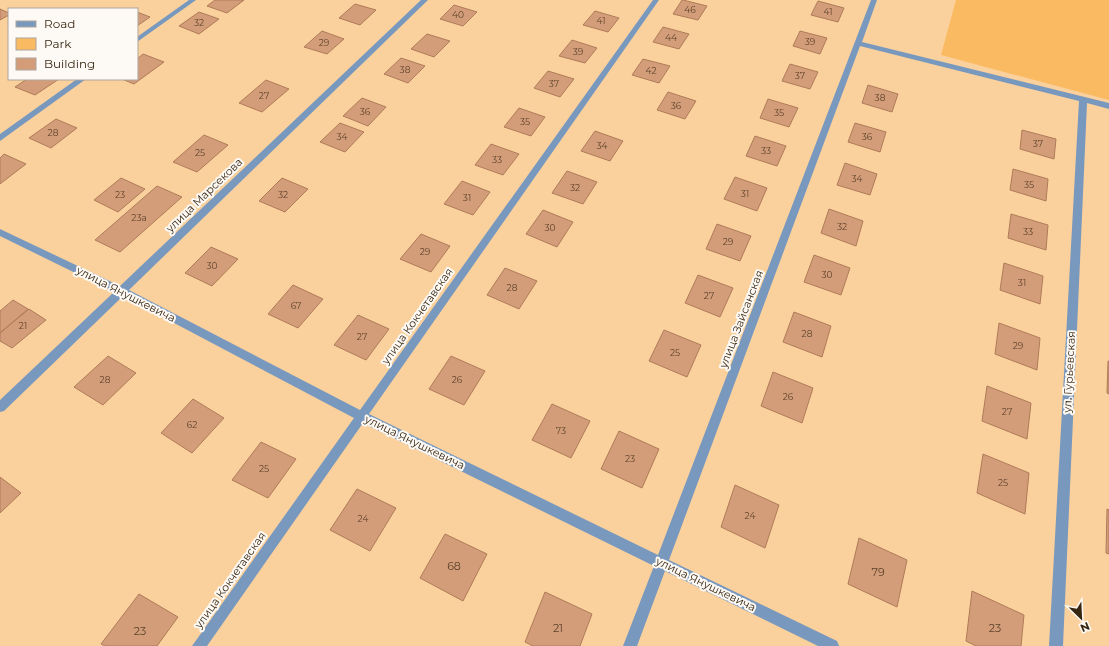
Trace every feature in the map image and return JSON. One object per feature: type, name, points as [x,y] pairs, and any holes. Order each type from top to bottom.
[{"type":"street","points":[[138,39],[193,0]]},
{"type":"street","name":"улица Марсекова","points":[[0,407],[425,0]]},
{"type":"street","name":"улица Кокчетавская","points":[[199,646],[656,0]]},
{"type":"street","name":"улица Зайсанская","points":[[630,646],[874,0]]},
{"type":"street","points":[[858,43],[1109,106]]},
{"type":"street","points":[[0,138],[81,80]]},
{"type":"street","name":"ул. Гурьевская","points":[[1056,646],[1083,99]]},
{"type":"street","name":"улица Янушкевича","points":[[0,232],[122,290],[361,416],[832,646]]},
{"type":"green space","points":[[956,0],[1109,0],[1109,100],[941,55]]},
{"type":"building","points":[[215,0],[244,0],[227,13],[207,6]]},
{"type":"building","points":[[682,0],[707,6],[698,20],[673,14]]},
{"type":"building","points":[[818,1],[844,8],[838,22],[811,15]]},
{"type":"building","points":[[355,4],[376,10],[360,25],[339,18]]},
{"type":"building","points":[[454,5],[477,12],[463,26],[440,19]]},
{"type":"building","points":[[0,9],[8,13],[8,16],[0,20]]},
{"type":"building","points":[[595,11],[619,18],[608,32],[583,25]]},
{"type":"building","points":[[138,12],[150,17],[138,25]]},
{"type":"building","points":[[199,12],[219,19],[199,34],[179,26]]},
{"type":"building","points":[[663,27],[689,34],[679,49],[653,42]]},
{"type":"building","points":[[322,31],[344,39],[327,54],[304,47]]},
{"type":"building","points":[[800,31],[827,38],[820,54],[793,46]]},
{"type":"building","points":[[427,34],[450,41],[434,57],[411,49]]},
{"type":"building","points":[[572,40],[597,48],[585,63],[559,56]]},
{"type":"building","points":[[143,54],[164,62],[134,84],[124,80],[138,80],[138,58]]},
{"type":"building","points":[[401,58],[425,66],[408,83],[384,74]]},
{"type":"building","points":[[643,59],[670,66],[659,83],[632,75]]},
{"type":"building","points":[[790,64],[818,72],[810,89],[782,81]]},
{"type":"building","points":[[548,71],[574,79],[560,97],[534,88]]},
{"type":"building","points":[[26,80],[58,80],[35,95],[15,87]]},
{"type":"building","points":[[266,80],[289,89],[262,112],[239,103]]},
{"type":"building","points":[[868,85],[898,94],[892,112],[862,103]]},
{"type":"building","points":[[668,92],[696,101],[685,119],[657,110]]},
{"type":"building","points":[[362,98],[386,107],[368,126],[343,116]]},
{"type":"building","points":[[768,99],[798,108],[789,127],[760,118]]},
{"type":"building","points":[[519,108],[545,117],[531,136],[504,127]]},
{"type":"building","points":[[56,119],[77,128],[51,148],[29,138]]},
{"type":"building","points":[[340,123],[364,132],[345,152],[320,142]]},
{"type":"building","points":[[855,123],[886,132],[880,152],[848,142]]},
{"type":"building","points":[[1022,130],[1056,139],[1054,159],[1020,149]]},
{"type":"building","points":[[595,131],[623,141],[610,161],[581,151]]},
{"type":"building","points":[[204,135],[228,145],[197,172],[173,162]]},
{"type":"building","points":[[755,136],[786,146],[777,166],[746,156]]},
{"type":"building","points":[[491,144],[519,154],[503,175],[475,165]]},
{"type":"building","points":[[4,154],[26,164],[0,184],[0,158]]},
{"type":"building","points":[[845,163],[877,174],[870,195],[837,185]]},
{"type":"building","points":[[1013,169],[1048,179],[1046,201],[1010,190]]},
{"type":"building","points":[[567,171],[597,182],[583,204],[552,193]]},
{"type":"building","points":[[735,177],[767,188],[757,211],[724,199]]},
{"type":"building","points":[[121,178],[145,189],[118,212],[94,200]]},
{"type":"building","points":[[282,178],[308,189],[285,212],[259,201]]},
{"type":"building","points":[[462,181],[490,192],[473,215],[444,204]]},
{"type":"building","points":[[157,186],[182,197],[120,252],[95,240]]},
{"type":"building","points":[[829,209],[863,221],[856,246],[821,233]]},
{"type":"building","points":[[543,210],[573,222],[557,247],[526,234]]},
{"type":"building","points":[[1011,214],[1048,225],[1046,250],[1008,238]]},
{"type":"building","points":[[717,224],[751,236],[740,261],[706,249]]},
{"type":"building","points":[[421,234],[450,246],[431,272],[400,259]]},
{"type":"building","points":[[211,247],[238,259],[212,286],[185,273]]},
{"type":"building","points":[[814,255],[850,268],[841,295],[804,282]]},
{"type":"building","points":[[1004,263],[1043,276],[1040,304],[1000,290]]},
{"type":"building","points":[[505,268],[537,281],[519,309],[487,295]]},
{"type":"building","points":[[698,275],[733,288],[720,317],[685,303]]},
{"type":"building","points":[[293,285],[323,299],[298,328],[268,314]]},
{"type":"building","points":[[13,300],[28,309],[0,333],[0,311]]},
{"type":"building","points":[[29,309],[46,320],[12,348],[0,341],[0,333]]},
{"type":"building","points":[[794,312],[831,326],[822,357],[783,342]]},
{"type":"building","points":[[358,315],[389,329],[366,360],[334,345]]},
{"type":"building","points":[[999,323],[1040,338],[1037,370],[995,354]]},
{"type":"building","points":[[664,330],[701,345],[687,377],[649,361]]},
{"type":"building","points":[[108,356],[136,373],[103,405],[74,387]]},
{"type":"building","points":[[451,356],[485,371],[464,405],[429,389]]},
{"type":"building","points":[[1109,361],[1109,394],[1107,393]]},
{"type":"building","points":[[773,372],[813,388],[802,423],[761,406]]},
{"type":"building","points":[[987,386],[1031,403],[1027,439],[982,421]]},
{"type":"building","points":[[193,399],[224,418],[192,453],[161,433]]},
{"type":"building","points":[[552,404],[590,421],[571,458],[532,440]]},
{"type":"building","points":[[619,431],[659,449],[642,488],[601,469]]},
{"type":"building","points":[[261,442],[296,459],[268,498],[232,480]]},
{"type":"building","points":[[983,454],[1029,473],[1025,514],[977,493]]},
{"type":"building","points":[[0,477],[21,493],[0,513]]},
{"type":"building","points":[[735,485],[779,505],[765,548],[721,527]]},
{"type":"building","points":[[357,489],[396,508],[370,551],[330,530]]},
{"type":"building","points":[[1107,509],[1109,510],[1109,554],[1106,553]]},
{"type":"building","points":[[445,534],[487,554],[463,601],[420,578]]},
{"type":"building","points":[[859,538],[907,560],[897,607],[848,584]]},
{"type":"building","points":[[972,591],[1024,615],[1021,646],[976,646],[966,641]]},
{"type":"building","points":[[545,592],[592,614],[580,646],[533,646],[525,642]]},
{"type":"building","points":[[139,594],[178,617],[157,646],[105,646],[101,644]]}]
